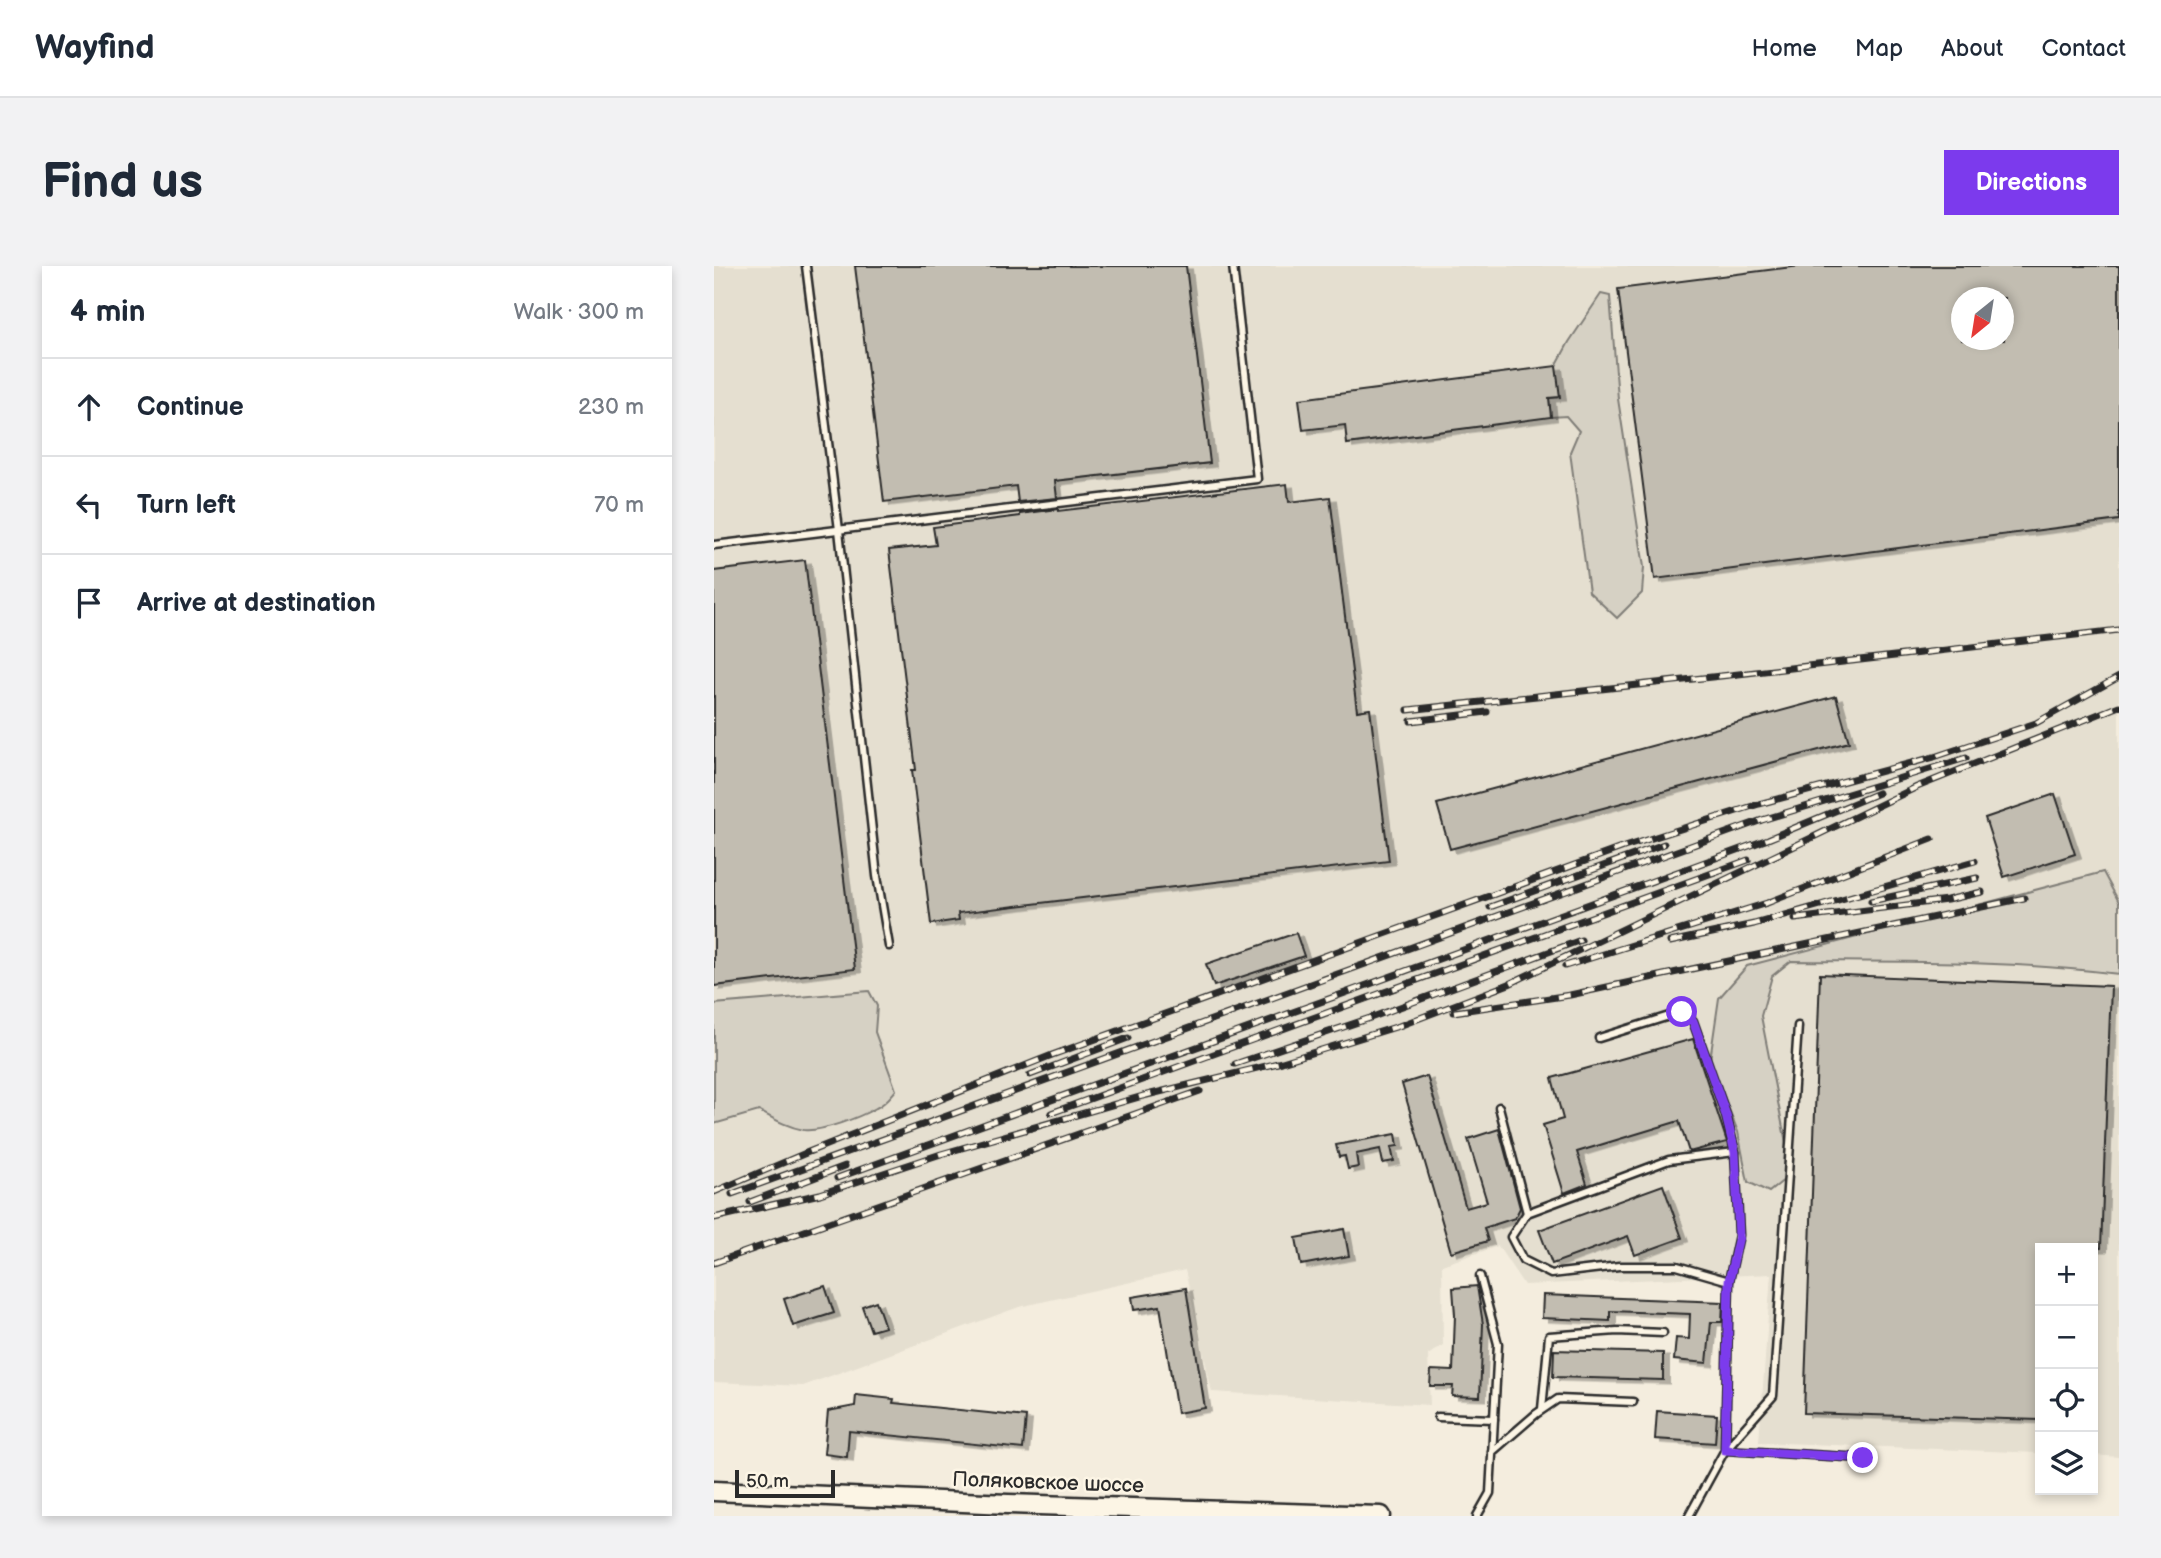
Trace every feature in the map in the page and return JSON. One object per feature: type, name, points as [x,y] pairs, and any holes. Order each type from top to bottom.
[{"type":"main road","name":"Поляковское шоссе","points":[[714,1492],[1381,1516]]},
{"type":"lane","points":[[806,266],[839,530],[877,876],[889,946]]},
{"type":"lane","points":[[714,545],[1257,479],[1233,266]]},
{"type":"lane","points":[[1599,1038],[1682,1012],[1693,1021],[1726,1115],[1735,1152],[1739,1236],[1729,1281],[1725,1450]]},
{"type":"lane","points":[[1689,1516],[1725,1450],[1773,1396],[1798,1026]]},
{"type":"lane","points":[[1499,1107],[1527,1213]]},
{"type":"lane","points":[[1729,1281],[1677,1266],[1619,1266],[1551,1274],[1523,1260],[1511,1237],[1527,1213],[1669,1160],[1735,1152]]},
{"type":"lane","points":[[1477,1516],[1490,1493],[1498,1344],[1480,1276]]},
{"type":"lane","points":[[1542,1409],[1549,1336],[1617,1331],[1663,1333]]},
{"type":"lane","points":[[1492,1452],[1542,1409],[1558,1399],[1633,1402]]},
{"type":"lane","points":[[1438,1417],[1494,1419]]},
{"type":"lane","points":[[1725,1450],[1863,1458]]},
{"type":"shaded area","points":[[714,266],[2119,266],[2119,1457],[2098,1455],[2098,1243],[2035,1243],[2035,1453],[1759,1442],[1771,1274],[1524,1285],[1498,1246],[1442,1265],[1443,1345],[1428,1355],[1430,1405],[1212,1392],[1185,1270],[1019,1307],[803,1386],[714,1382]]},
{"type":"shaded area","points":[[1601,294],[1610,296],[1618,399],[1644,567],[1642,593],[1617,618],[1589,592],[1570,452],[1579,431],[1566,416],[1551,417],[1549,398],[1559,397],[1556,366]]},
{"type":"shaded area","points":[[2103,872],[2119,902],[2119,974],[1996,964],[1791,961],[1772,976],[1761,1016],[1787,1148],[1785,1179],[1769,1192],[1748,1182],[1738,1132],[1710,1060],[1719,998],[1747,966]]},
{"type":"shaded area","points":[[869,991],[877,1006],[875,1032],[896,1090],[885,1102],[851,1119],[812,1130],[792,1127],[759,1111],[714,1124],[714,1004]]},
{"type":"building","points":[[855,266],[1186,266],[1210,463],[1055,481],[1057,498],[1018,502],[1016,486],[884,502]]},
{"type":"building","points":[[1800,266],[2119,266],[2119,520],[1655,579],[1618,289]]},
{"type":"building","points":[[1556,366],[1560,397],[1549,398],[1551,417],[1347,444],[1345,425],[1303,430],[1299,399]]},
{"type":"building","points":[[1287,484],[1289,502],[1330,497],[1357,711],[1370,709],[1389,861],[958,913],[959,920],[931,924],[912,770],[916,770],[889,550],[936,545],[933,527],[1058,509]]},
{"type":"building","points":[[805,560],[855,969],[714,986],[714,571]]},
{"type":"building","points":[[1836,696],[1849,742],[1450,849],[1437,804]]},
{"type":"building","points":[[2055,794],[2075,854],[2004,877],[1985,818]]},
{"type":"building","points":[[1296,933],[1304,956],[1214,986],[1206,964]]},
{"type":"building","points":[[1820,974],[2111,986],[2101,1248],[2098,1248],[2098,1243],[2035,1243],[2035,1420],[1804,1413]]},
{"type":"building","points":[[1693,1039],[1727,1142],[1689,1152],[1679,1121],[1577,1152],[1587,1184],[1564,1193],[1543,1125],[1563,1119],[1552,1078]]},
{"type":"building","points":[[1427,1076],[1466,1208],[1487,1202],[1468,1139],[1499,1129],[1520,1208],[1515,1218],[1484,1228],[1488,1241],[1451,1252],[1402,1084]]},
{"type":"building","points":[[1396,1134],[1398,1146],[1391,1147],[1394,1161],[1383,1163],[1380,1149],[1356,1154],[1358,1167],[1348,1169],[1345,1156],[1339,1157],[1336,1145]]},
{"type":"building","points":[[1663,1185],[1682,1238],[1635,1255],[1628,1236],[1552,1264],[1539,1230]]},
{"type":"building","points":[[1344,1229],[1349,1256],[1301,1265],[1296,1238]]},
{"type":"building","points":[[825,1286],[834,1313],[793,1326],[784,1299]]},
{"type":"building","points":[[1477,1286],[1483,1324],[1480,1397],[1452,1396],[1453,1386],[1430,1386],[1431,1370],[1453,1371],[1453,1288]]},
{"type":"building","points":[[1186,1288],[1205,1408],[1177,1413],[1160,1306],[1134,1310],[1132,1297]]},
{"type":"building","points":[[1543,1295],[1723,1302],[1722,1322],[1711,1322],[1707,1363],[1674,1360],[1676,1338],[1689,1339],[1690,1314],[1610,1311],[1610,1321],[1542,1318]]},
{"type":"building","points":[[876,1301],[885,1327],[871,1331],[862,1306]]},
{"type":"building","points":[[1554,1350],[1663,1353],[1663,1380],[1553,1377]]},
{"type":"building","points":[[856,1395],[894,1399],[893,1403],[1026,1417],[1023,1449],[849,1431],[847,1457],[824,1454],[828,1411],[855,1406]]},
{"type":"building","points":[[1657,1411],[1717,1415],[1715,1443],[1655,1439]]},
{"type":"railway","points":[[1408,710],[2119,630]]},
{"type":"railway","points":[[714,1192],[1052,1055],[1624,847],[1759,804],[1934,757],[2036,723],[2119,677]]},
{"type":"railway","points":[[714,1218],[820,1194],[941,1154],[1143,1096],[1282,1062],[1399,1026],[1509,984],[1917,787],[2119,706]]},
{"type":"railway","points":[[1411,721],[1487,712]]},
{"type":"railway","points":[[732,1194],[1762,820],[1966,758]]},
{"type":"railway","points":[[837,1178],[1768,839],[1878,793]]},
{"type":"railway","points":[[1565,966],[1767,903],[1932,839]]},
{"type":"railway","points":[[1490,907],[1664,844]]},
{"type":"railway","points":[[1051,1113],[1748,860]]},
{"type":"railway","points":[[1670,942],[1754,924],[1975,861]]},
{"type":"railway","points":[[1871,901],[1977,878]]},
{"type":"railway","points":[[1795,919],[1947,900],[1982,892]]},
{"type":"railway","points":[[1454,1012],[1570,995],[2024,898]]},
{"type":"railway","points":[[1235,1064],[1370,1018],[1581,940]]},
{"type":"railway","points":[[1030,1075],[1128,1038]]},
{"type":"railway","points":[[714,1263],[1200,1091]]},
{"type":"railway","points":[[750,1202],[845,1166]]},
{"type":"route","points":[[1682,1012],[1693,1021],[1726,1115],[1735,1152],[1739,1236],[1729,1281],[1725,1450],[1863,1458]]}]
